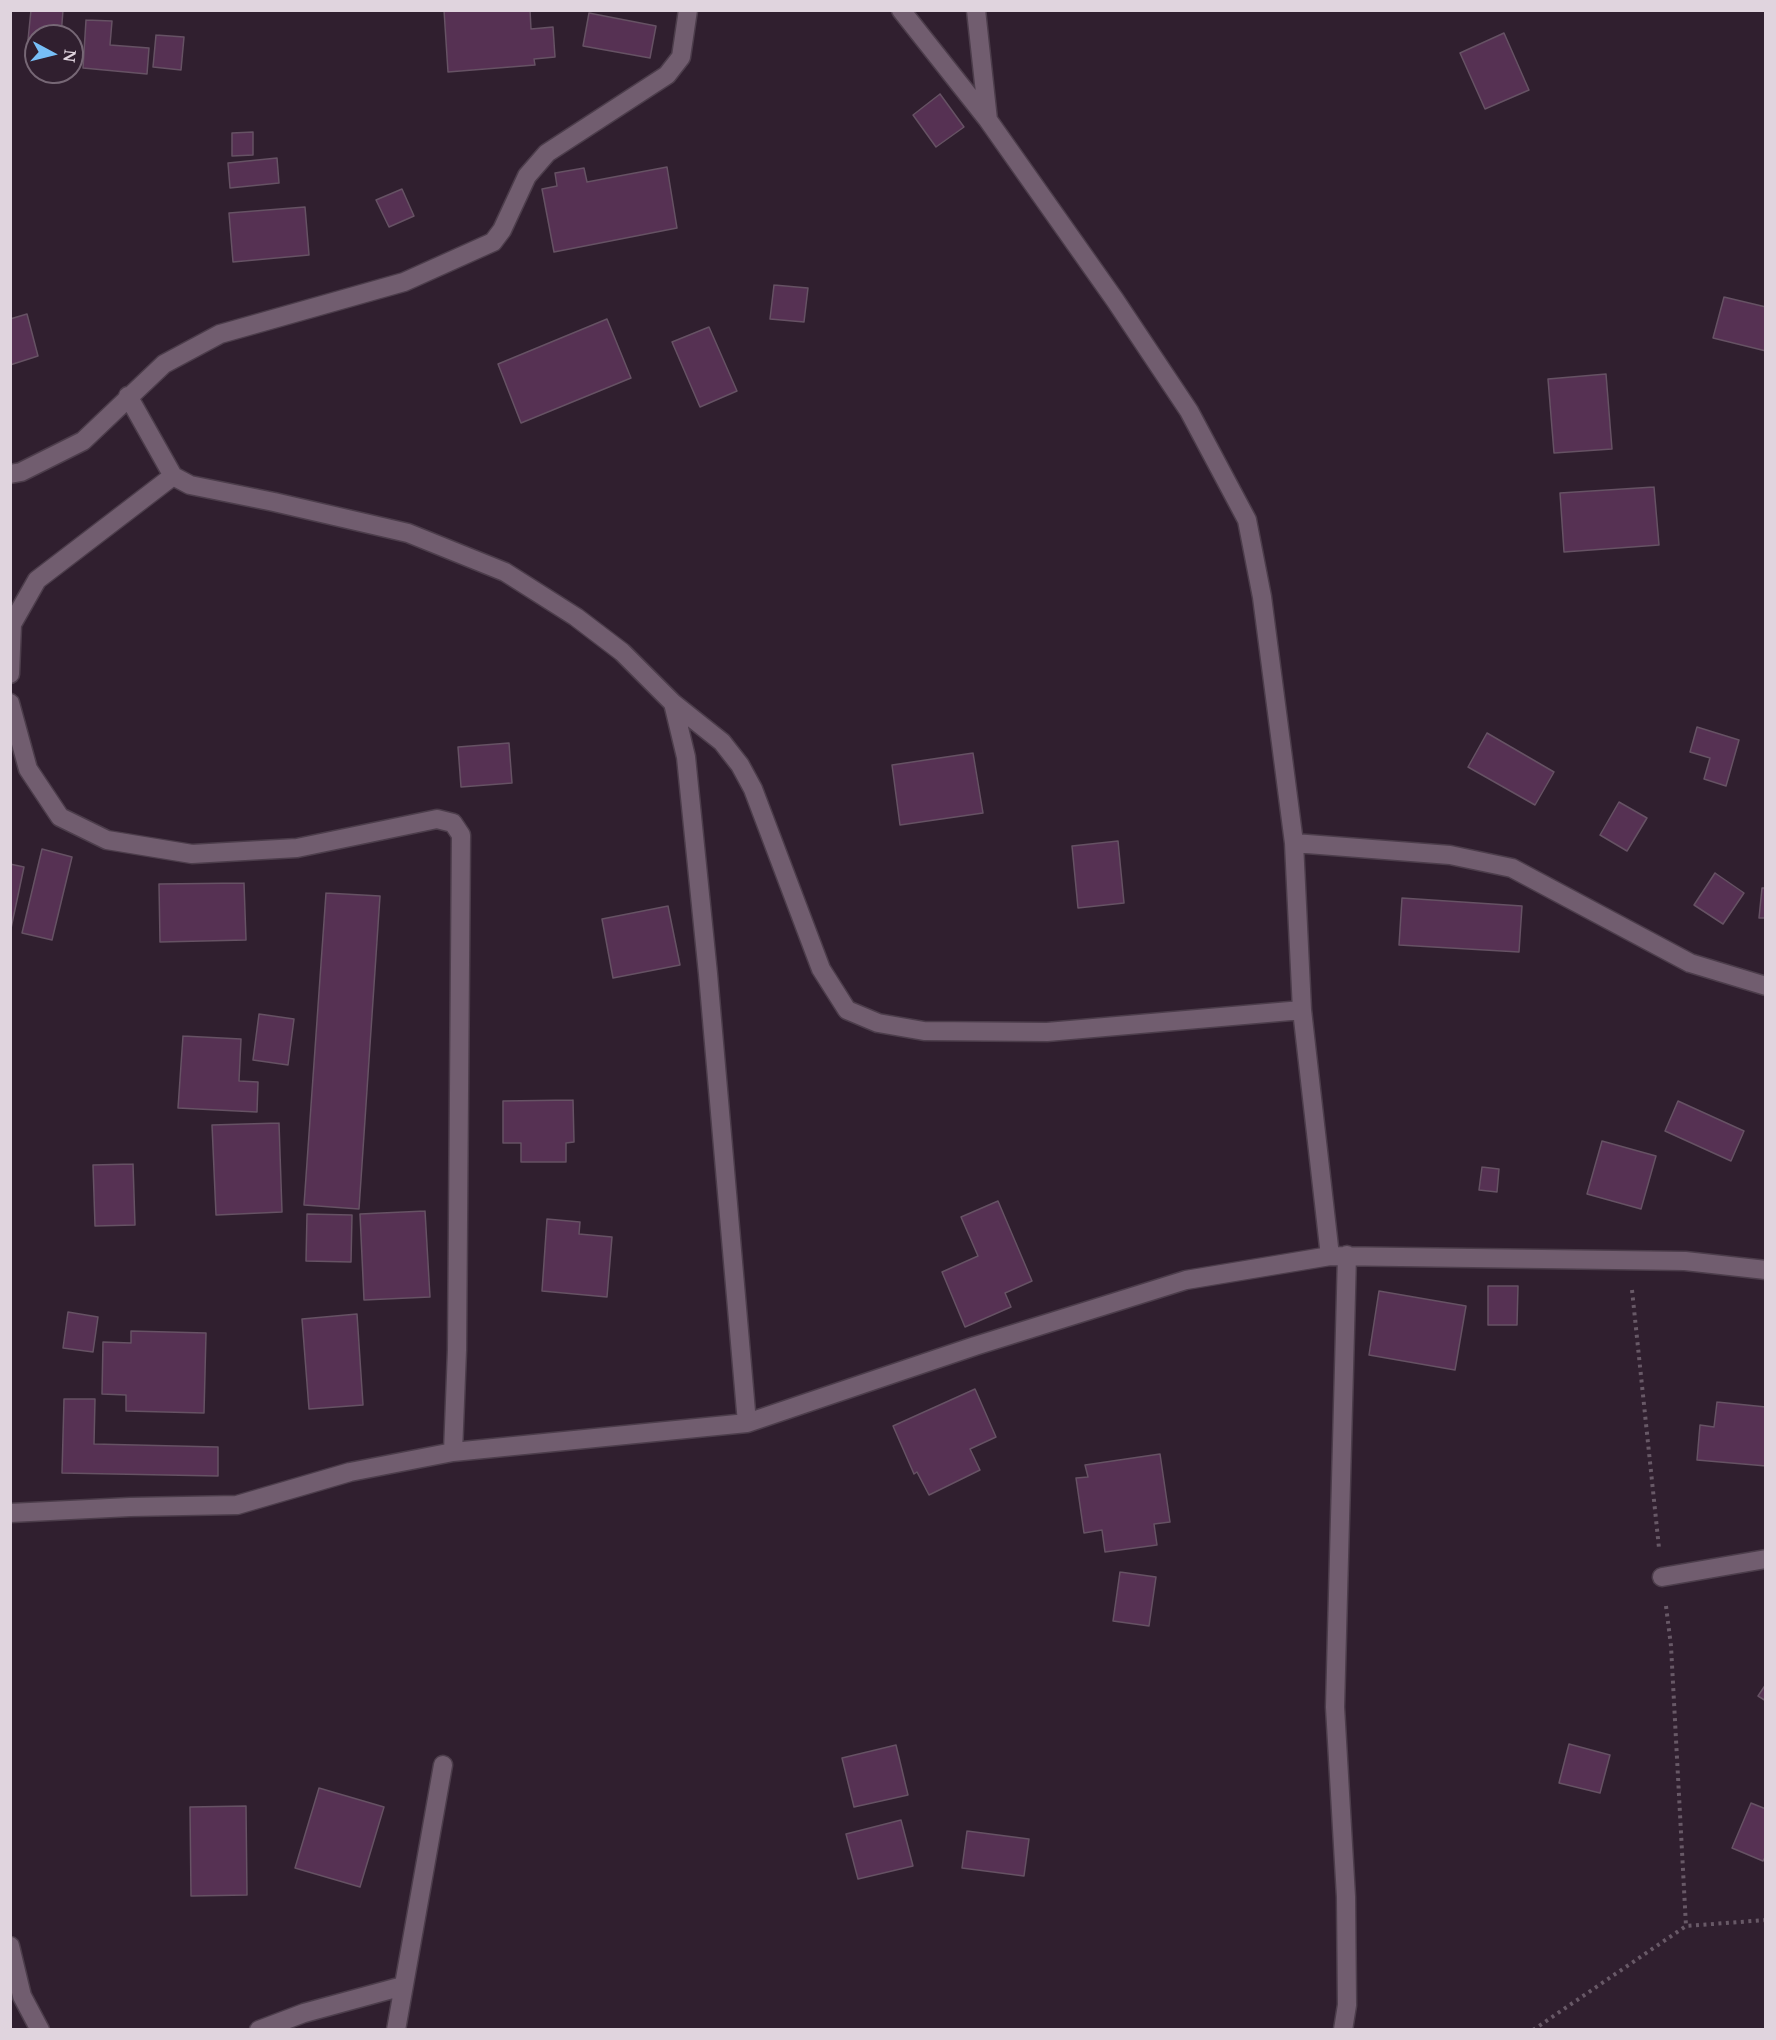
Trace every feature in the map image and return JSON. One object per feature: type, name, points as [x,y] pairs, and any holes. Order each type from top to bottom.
[{"type":"street","points":[[10,474],[21,472],[83,441],[164,364],[220,334],[404,282],[493,242],[502,230],[527,176],[547,153],[667,75],[681,57],[688,10]]},
{"type":"street","points":[[901,10],[988,120],[1115,300],[1189,411],[1247,520],[1262,597],[1294,843],[1302,1010],[1338,1256],[1335,1707],[1347,1897],[1347,2005],[1343,2030]]},
{"type":"street","points":[[976,10],[988,120]]},
{"type":"street","points":[[128,396],[172,476],[190,485],[408,533],[505,573],[576,617],[622,652],[673,703],[722,742],[740,765],[753,789],[821,969],[847,1010],[878,1023],[924,1031],[1047,1032],[1302,1010]]},
{"type":"street","points":[[10,674],[12,624],[37,580],[172,476]]},
{"type":"street","points":[[10,703],[28,769],[60,817],[107,840],[192,854],[297,848],[437,819],[453,823],[462,836],[457,1350],[453,1452]]},
{"type":"street","points":[[673,703],[686,757],[708,974],[747,1423]]},
{"type":"street","points":[[1294,843],[1450,855],[1512,868],[1690,963],[1766,986]]},
{"type":"street","points":[[10,1513],[237,1505],[350,1472],[453,1452],[747,1423],[975,1346],[1186,1281],[1338,1256],[1685,1261],[1766,1270]]},
{"type":"street","points":[[1662,1577],[1766,1559]]},
{"type":"street","points":[[396,2030],[443,1765]]},
{"type":"street","points":[[10,1946],[22,1996],[40,2030]]},
{"type":"street","points":[[259,2030],[304,2013],[403,1986]]},
{"type":"path","points":[[1533,2030],[1686,1926],[1766,1920]]},
{"type":"building","points":[[31,10],[63,10],[62,24],[30,24]]},
{"type":"building","points":[[444,10],[530,10],[531,29],[553,27],[555,57],[534,59],[535,65],[448,72]]},
{"type":"building","points":[[589,13],[656,26],[650,58],[583,46]]},
{"type":"building","points":[[86,20],[112,21],[110,45],[149,48],[147,74],[84,68]]},
{"type":"building","points":[[1504,33],[1529,90],[1485,109],[1460,53]]},
{"type":"building","points":[[156,35],[184,37],[181,70],[153,67]]},
{"type":"building","points":[[940,94],[964,127],[936,147],[913,115]]},
{"type":"building","points":[[253,132],[253,155],[232,156],[232,133]]},
{"type":"building","points":[[277,158],[279,183],[230,188],[228,163]]},
{"type":"building","points":[[667,167],[677,228],[554,252],[542,189],[557,186],[555,173],[584,168],[587,182]]},
{"type":"building","points":[[402,189],[414,216],[389,227],[376,200]]},
{"type":"building","points":[[305,207],[309,255],[233,262],[229,213]]},
{"type":"building","points":[[774,285],[808,288],[804,322],[770,319]]},
{"type":"building","points":[[1724,297],[1766,307],[1766,351],[1713,338]]},
{"type":"building","points":[[27,314],[38,356],[10,365],[10,319]]},
{"type":"building","points":[[607,319],[631,378],[521,423],[498,364]]},
{"type":"building","points":[[709,327],[737,391],[700,407],[672,342]]},
{"type":"building","points":[[1606,374],[1612,449],[1554,453],[1548,379]]},
{"type":"building","points":[[1654,487],[1659,545],[1564,552],[1560,493]]},
{"type":"building","points":[[1697,727],[1739,740],[1726,786],[1704,779],[1710,758],[1690,752]]},
{"type":"building","points":[[1487,733],[1554,772],[1535,805],[1468,767]]},
{"type":"building","points":[[509,743],[512,783],[461,787],[458,747]]},
{"type":"building","points":[[973,753],[983,813],[900,825],[892,765]]},
{"type":"building","points":[[1619,802],[1647,818],[1627,851],[1600,835]]},
{"type":"building","points":[[1118,841],[1124,903],[1078,908],[1072,846]]},
{"type":"building","points":[[42,849],[72,857],[52,940],[22,933]]},
{"type":"building","points":[[10,864],[24,867],[10,933]]},
{"type":"building","points":[[1715,873],[1744,893],[1723,924],[1694,905]]},
{"type":"building","points":[[244,883],[246,940],[160,942],[159,884]]},
{"type":"building","points":[[1762,888],[1766,888],[1766,918],[1759,918]]},
{"type":"building","points":[[326,893],[380,896],[359,1209],[304,1205]]},
{"type":"building","points":[[1402,898],[1522,906],[1519,952],[1399,945]]},
{"type":"building","points":[[668,906],[680,965],[613,978],[602,919]]},
{"type":"building","points":[[259,1014],[294,1019],[288,1065],[253,1060]]},
{"type":"building","points":[[183,1036],[241,1039],[239,1081],[258,1082],[257,1112],[178,1108]]},
{"type":"building","points":[[573,1100],[574,1142],[566,1143],[566,1162],[521,1162],[521,1143],[503,1143],[503,1101]]},
{"type":"building","points":[[1678,1101],[1744,1131],[1731,1161],[1665,1131]]},
{"type":"building","points":[[279,1123],[282,1212],[216,1215],[212,1125]]},
{"type":"building","points":[[1602,1141],[1656,1156],[1641,1209],[1587,1194]]},
{"type":"building","points":[[133,1164],[135,1225],[95,1226],[93,1165]]},
{"type":"building","points":[[1482,1167],[1499,1169],[1497,1192],[1479,1190]]},
{"type":"building","points":[[998,1201],[1032,1281],[1005,1293],[1011,1307],[965,1327],[942,1272],[978,1256],[961,1217]]},
{"type":"building","points":[[425,1211],[430,1297],[364,1300],[360,1214]]},
{"type":"building","points":[[307,1214],[352,1215],[351,1262],[306,1261]]},
{"type":"building","points":[[547,1219],[580,1222],[579,1234],[612,1237],[607,1297],[542,1291]]},
{"type":"building","points":[[1488,1286],[1518,1286],[1517,1325],[1488,1325]]},
{"type":"building","points":[[1379,1291],[1466,1306],[1455,1370],[1369,1355]]},
{"type":"building","points":[[68,1312],[98,1317],[93,1352],[63,1348]]},
{"type":"building","points":[[357,1314],[363,1405],[309,1409],[302,1319]]},
{"type":"building","points":[[131,1331],[206,1333],[204,1413],[126,1411],[126,1395],[102,1394],[103,1342],[131,1343]]},
{"type":"building","points":[[975,1389],[996,1437],[970,1449],[980,1470],[929,1495],[917,1472],[914,1474],[893,1426]]},
{"type":"building","points":[[64,1399],[95,1399],[94,1444],[218,1447],[218,1476],[62,1473]]},
{"type":"building","points":[[1717,1402],[1766,1407],[1766,1466],[1697,1460],[1700,1425],[1714,1427]]},
{"type":"building","points":[[1160,1454],[1170,1522],[1154,1524],[1157,1545],[1105,1552],[1102,1530],[1084,1533],[1076,1478],[1088,1477],[1085,1465]]},
{"type":"building","points":[[1120,1572],[1156,1577],[1149,1626],[1113,1621]]},
{"type":"building","points":[[1766,1684],[1766,1701],[1758,1696]]},
{"type":"building","points":[[1569,1744],[1610,1755],[1600,1793],[1559,1783]]},
{"type":"building","points":[[896,1745],[908,1795],[854,1807],[842,1758]]},
{"type":"building","points":[[319,1788],[384,1807],[360,1887],[295,1868]]},
{"type":"building","points":[[1751,1803],[1766,1809],[1766,1856],[1763,1861],[1732,1848]]},
{"type":"building","points":[[246,1806],[247,1895],[191,1896],[190,1807]]},
{"type":"building","points":[[901,1820],[913,1866],[858,1879],[846,1834]]},
{"type":"building","points":[[967,1831],[1029,1839],[1024,1876],[962,1868]]}]
